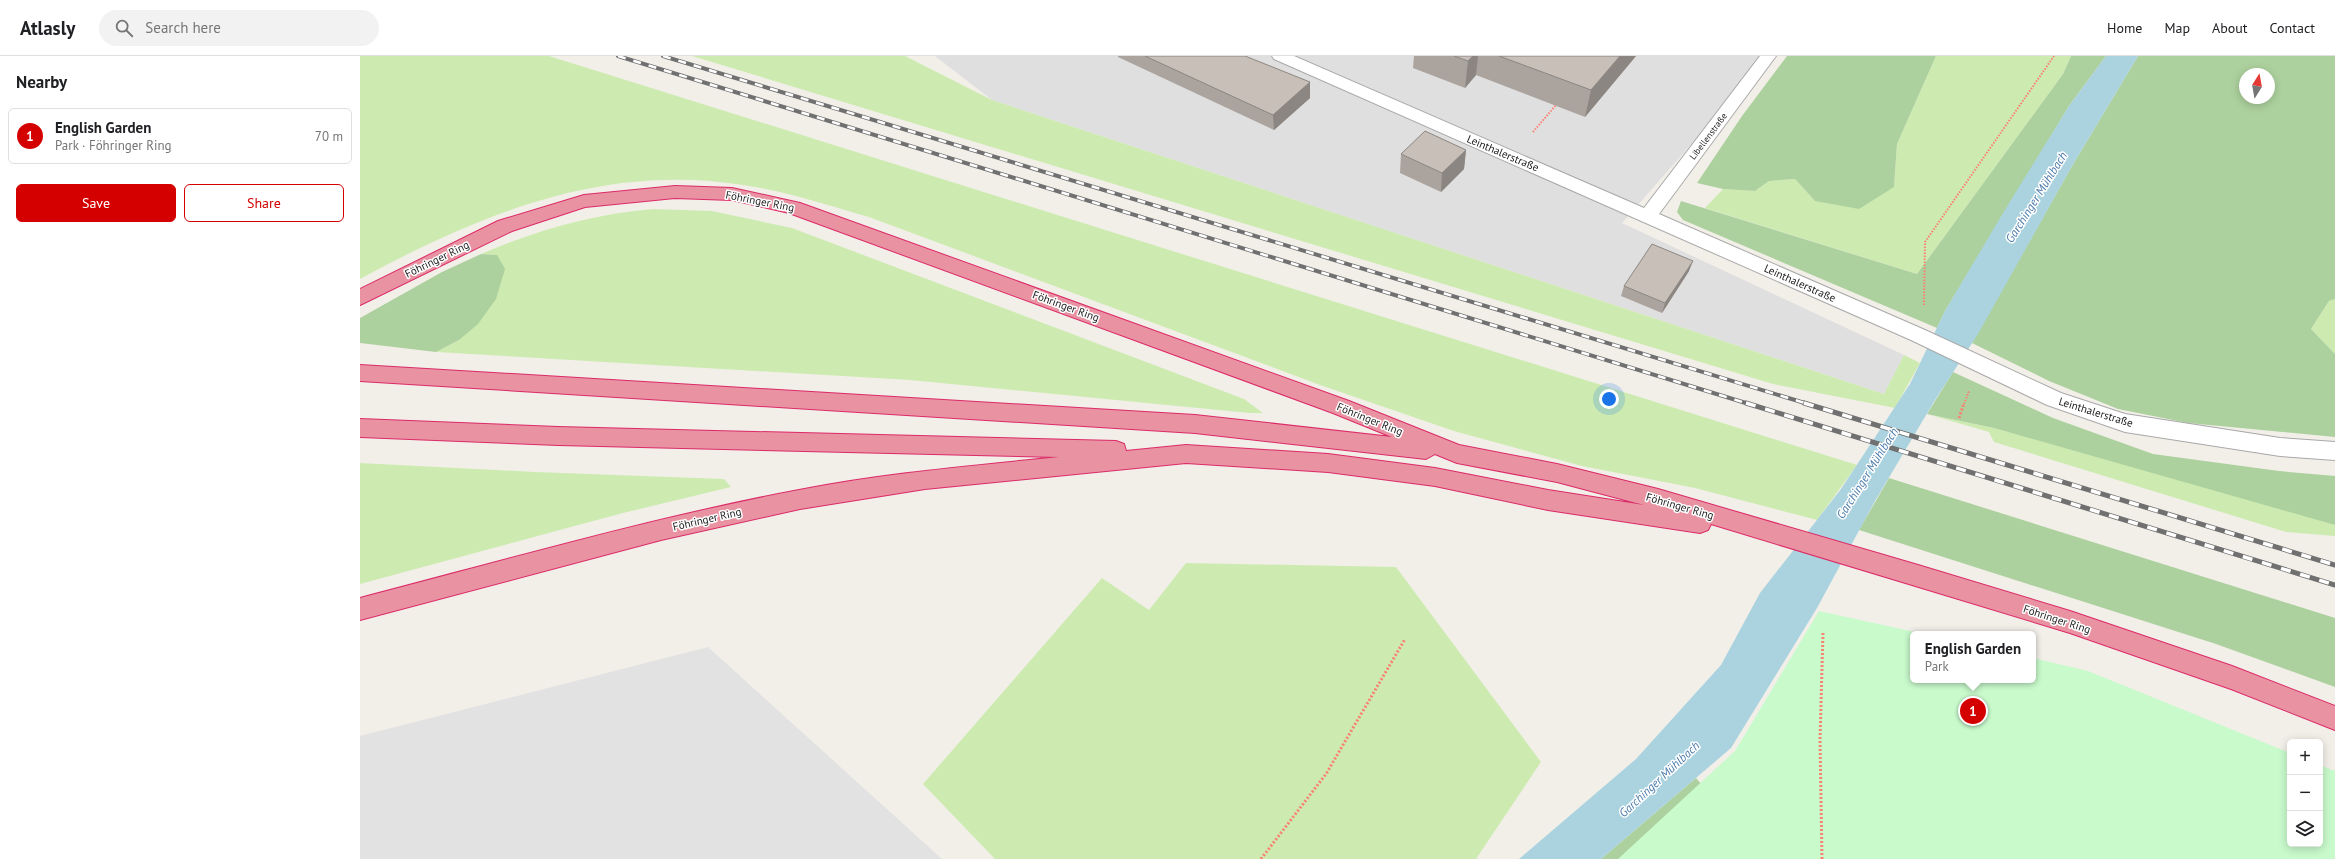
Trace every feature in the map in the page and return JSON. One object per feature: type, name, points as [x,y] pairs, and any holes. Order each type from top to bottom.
[{"type":"highway","name":"Föhringer Ring","points":[[360,298],[505,226],[584,201],[675,192],[732,194],[793,207],[853,227],[1341,407],[1457,454],[1557,473],[1650,497],[1918,575],[2070,622],[2232,678],[2335,718]]},
{"type":"highway","points":[[360,373],[1195,424],[1321,436],[1457,454]]},
{"type":"highway","points":[[360,428],[558,436],[1080,448],[1186,454]]},
{"type":"highway","name":"Föhringer Ring","points":[[360,609],[661,530],[800,499],[926,480],[1186,454],[1328,463],[1435,477],[1548,500],[1774,534]]},
{"type":"street","name":"Libellenstraße","points":[[1648,216],[1768,56]]},
{"type":"street","name":"Leinthalerstraße","points":[[1286,57],[1918,335],[2054,399],[2125,423],[2280,447],[2335,451]]},
{"type":"path","points":[[1918,335],[1924,309],[1925,242],[2054,56]]},
{"type":"path","points":[[1533,132],[1556,105]]},
{"type":"path","points":[[1959,418],[1972,384]]},
{"type":"path","points":[[1822,859],[1820,740],[1823,633]]},
{"type":"path","points":[[1261,859],[1326,774],[1405,639]]},
{"type":"shaded area","points":[[935,56],[1769,56],[1622,223],[1904,355],[1884,394],[992,100]]},
{"type":"shaded area","points":[[708,647],[942,859],[360,859],[360,736]]},
{"type":"green space","points":[[360,56],[549,56],[1857,465],[1817,520],[1695,488],[1582,466],[1454,431],[1320,385],[869,217],[791,195],[743,185],[691,180],[641,181],[592,188],[544,199],[497,215],[451,234],[405,255],[360,279]]},
{"type":"green space","points":[[692,56],[905,56],[992,100],[1884,394],[1904,355],[1920,363],[1895,408],[1773,384]]},
{"type":"green space","points":[[1787,56],[1936,56],[1897,144],[1894,187],[1859,209],[1815,201],[1795,179],[1769,181],[1755,191],[1723,189],[1697,183],[1742,116]]},
{"type":"green space","points":[[1936,56],[2071,56],[2063,74],[1917,274],[1705,208],[1723,189],[1755,191],[1769,181],[1795,179],[1815,201],[1894,187],[1897,144]]},
{"type":"green space","points":[[2071,56],[2106,56],[2069,106],[1945,311],[1937,328],[1683,220],[1677,212],[1681,201],[1917,274],[2063,74]]},
{"type":"green space","points":[[2138,56],[2335,56],[2335,299],[2329,301],[2311,329],[2335,354],[2335,437],[2188,423],[2118,409],[2049,381],[1972,343],[2072,166]]},
{"type":"green space","points":[[653,209],[712,211],[792,228],[1244,399],[1263,413],[1249,413],[910,380],[436,352],[459,340],[497,255],[481,254],[502,245],[566,224],[631,211]]},
{"type":"green space","points":[[481,254],[497,255],[505,269],[496,299],[478,324],[459,340],[436,352],[360,343],[360,318],[442,272]]},
{"type":"green space","points":[[2335,299],[2335,354],[2311,329],[2329,301]]},
{"type":"green space","points":[[1953,372],[2053,418],[2153,454],[2279,471],[2335,476],[2335,525],[1994,428],[1927,414]]},
{"type":"green space","points":[[1927,414],[1994,428],[2291,511],[2335,525],[2335,536],[2286,532],[1994,442],[1989,432]]},
{"type":"green space","points":[[360,463],[535,472],[724,479],[731,487],[623,513],[360,584]]},
{"type":"green space","points":[[1889,478],[2335,618],[2335,687],[2216,644],[1859,530]]},
{"type":"green space","points":[[1186,563],[1396,567],[1541,762],[1476,859],[995,859],[923,784],[1102,578],[1149,610]]},
{"type":"green space","points":[[1819,611],[1910,631],[1910,683],[2036,683],[2036,659],[2088,671],[2287,752],[2287,847],[2323,847],[2323,766],[2335,771],[2335,859],[1618,859],[1735,751]]},
{"type":"green space","points":[[1696,778],[1727,815],[1685,859],[1601,859]]},
{"type":"water","name":"Garchinger Mühlbach","points":[[2106,56],[2138,56],[2072,166],[1978,334],[1935,400],[1875,501],[1817,608],[1731,748],[1601,859],[1519,859],[1636,759],[1721,665],[1760,593],[1841,489],[1910,384],[1945,311],[2003,213],[2069,106]]},
{"type":"building","points":[[1145,56],[1245,56],[1310,82],[1273,115]]},
{"type":"building","points":[[1454,56],[1473,56],[1468,61]]},
{"type":"building","points":[[1499,56],[1620,56],[1591,90]]},
{"type":"building","points":[[1425,131],[1466,150],[1442,173],[1401,154]]},
{"type":"building","points":[[1652,244],[1693,261],[1665,303],[1624,286]]},
{"type":"railway","points":[[618,56],[1749,404]]},
{"type":"railway","points":[[663,56],[1808,404]]},
{"type":"railway","points":[[1746,403],[2335,585]]},
{"type":"railway","points":[[1804,403],[2335,565]]},
{"type":"place","name":"English Garden","points":[[1973,711]]}]
